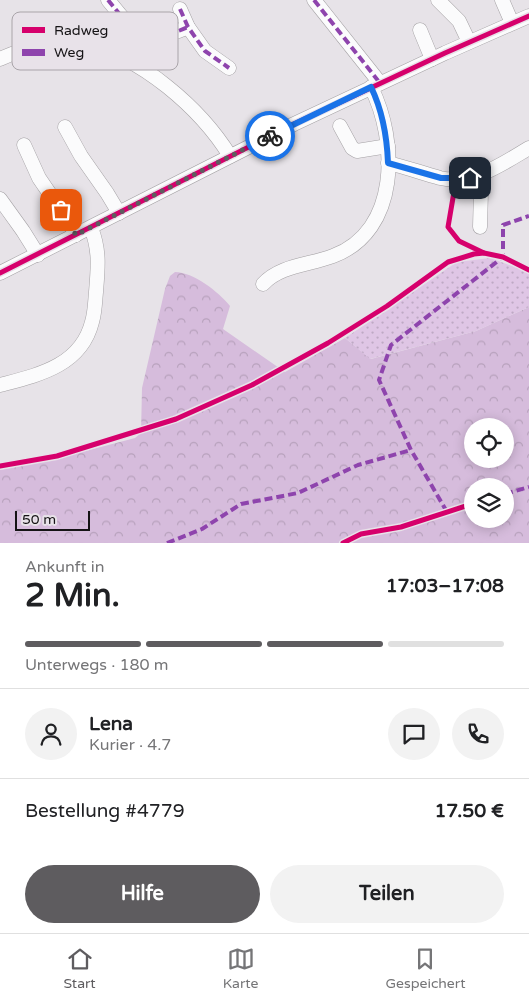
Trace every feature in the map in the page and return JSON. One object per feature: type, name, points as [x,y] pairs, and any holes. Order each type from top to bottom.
[{"type":"street","points":[[108,0],[118,12]]},
{"type":"street","points":[[263,284],[275,274],[334,256],[352,246],[370,229],[382,207],[387,186],[388,146],[375,85],[314,0]]},
{"type":"street","points":[[438,0],[458,21],[468,42]]},
{"type":"street","points":[[502,0],[512,23]]},
{"type":"street","points":[[180,9],[188,27],[206,51],[229,68]]},
{"type":"street","points":[[0,273],[230,156],[375,85],[529,16]]},
{"type":"street","points":[[178,31],[188,27]]},
{"type":"street","points":[[420,30],[432,59]]},
{"type":"street","points":[[142,70],[159,81],[202,118],[230,156]]},
{"type":"street","points":[[340,126],[352,148],[356,151],[388,146]]},
{"type":"street","points":[[65,127],[80,156],[108,192],[119,213]]},
{"type":"street","points":[[24,145],[39,178],[76,235]]},
{"type":"street","points":[[388,163],[441,178],[470,178],[488,172],[529,148]]},
{"type":"street","points":[[476,176],[481,191],[480,227]]},
{"type":"street","points":[[0,199],[24,231],[38,255]]},
{"type":"street","points":[[0,385],[55,368],[79,349],[87,337],[94,312],[99,260],[97,244],[91,228]]},
{"type":"green space","points":[[175,272],[190,275],[213,289],[230,306],[223,329],[285,372],[345,338],[371,359],[476,331],[529,307],[529,543],[0,543],[0,470],[78,453],[135,438],[141,433],[142,388],[165,289],[170,276]]},
{"type":"shaded area","points":[[490,258],[529,272],[529,307],[476,331],[370,359],[345,338],[457,262]]},
{"type":"marked path","points":[[108,0],[118,12]]},
{"type":"marked path","points":[[314,0],[380,83]]},
{"type":"marked path","points":[[180,9],[188,27],[205,51],[229,68]]},
{"type":"marked path","points":[[178,31],[188,27]]},
{"type":"marked path","points":[[447,512],[411,450],[379,380],[391,345],[503,257],[503,225],[529,216]]},
{"type":"marked path","points":[[167,543],[202,529],[241,504],[298,493],[358,465],[411,450]]},
{"type":"marked path","points":[[514,491],[529,487]]},
{"type":"cycle path","points":[[0,273],[294,124],[529,16]]},
{"type":"cycle path","points":[[455,178],[448,227],[459,241],[484,253],[503,257],[529,270]]},
{"type":"cycle path","points":[[0,466],[57,456],[176,419],[252,385],[328,343],[387,306],[448,262],[484,253]]},
{"type":"cycle path","points":[[343,543],[361,534],[401,527],[464,507]]},
{"type":"way so far","points":[[61,210],[76,235],[270,136]]},
{"type":"route","points":[[270,136],[371,87],[383,116],[388,146],[388,163],[441,178],[470,178]]}]
